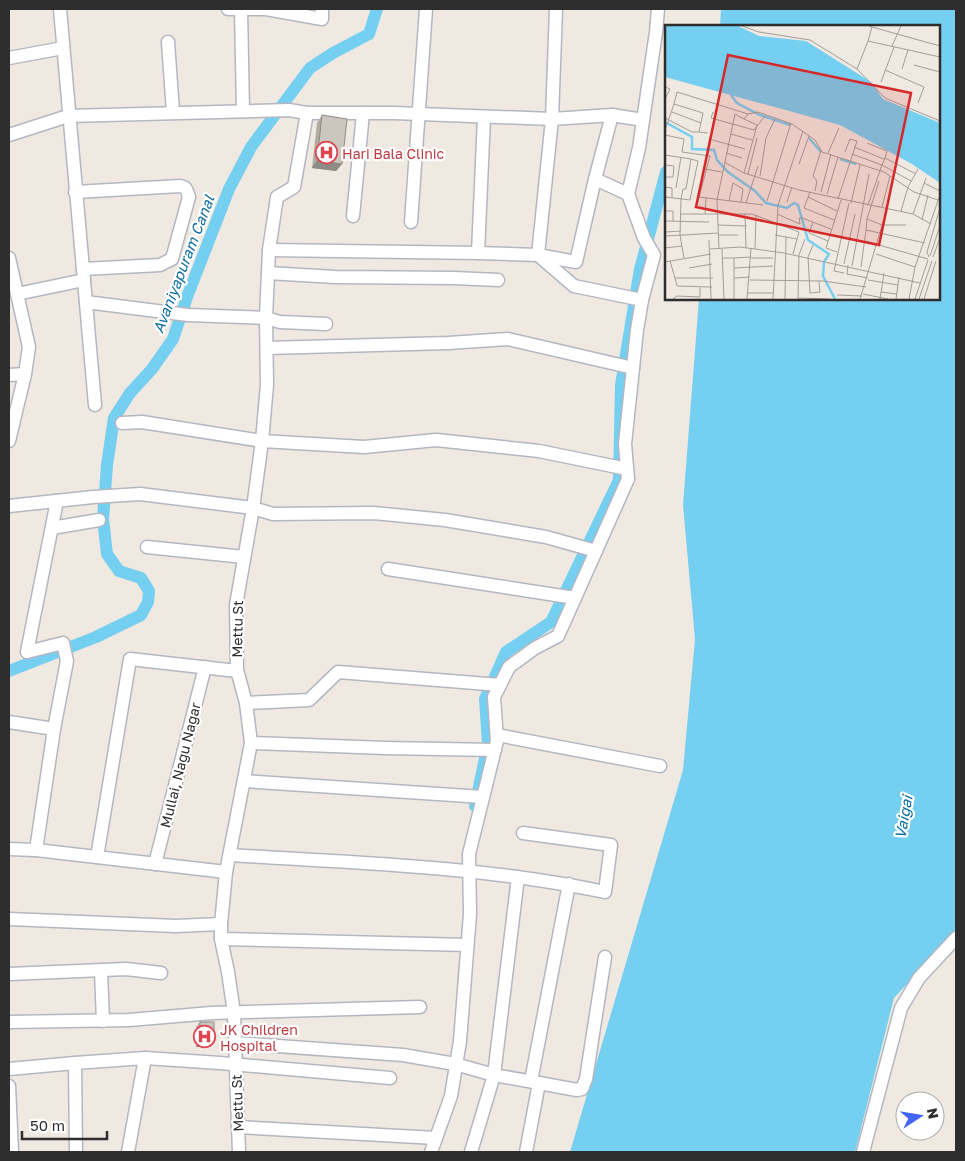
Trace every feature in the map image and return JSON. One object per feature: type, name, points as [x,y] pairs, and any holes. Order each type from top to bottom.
[{"type":"street","points":[[60,9],[95,405]]},
{"type":"street","points":[[228,9],[266,9],[322,19],[322,9]]},
{"type":"street","points":[[241,9],[243,111]]},
{"type":"street","points":[[411,222],[426,9]]},
{"type":"street","points":[[538,255],[552,119],[556,9]]},
{"type":"street","points":[[431,1152],[432,1138],[451,1096],[452,1064],[460,1041],[463,944],[470,914],[465,870],[478,796],[489,749],[497,735],[494,684],[509,667],[535,648],[558,636],[567,597],[589,549],[628,479],[622,468],[625,444],[627,366],[637,299],[654,255],[647,243],[628,194],[639,148],[658,9]]},
{"type":"street","points":[[168,42],[173,112]]},
{"type":"street","points":[[9,58],[63,48]]},
{"type":"street","points":[[9,135],[68,116],[173,112],[289,110],[307,114],[419,114],[552,119],[612,116],[643,120]]},
{"type":"street","points":[[353,216],[363,113]]},
{"type":"street","name":"Mettu St","points":[[239,1152],[234,1013],[221,939],[226,872],[251,743],[246,703],[237,671],[236,605],[253,508],[262,441],[267,385],[266,318],[269,250],[277,197],[294,187],[307,114]]},
{"type":"street","points":[[269,250],[478,252],[538,255],[576,262],[612,116]]},
{"type":"street","points":[[478,252],[484,117]]},
{"type":"street","points":[[595,179],[628,194]]},
{"type":"street","points":[[17,294],[83,274],[160,265],[172,259],[189,197],[185,187],[75,192]]},
{"type":"street","points":[[538,255],[574,286],[637,299]]},
{"type":"street","points":[[9,258],[17,294],[14,310],[29,347],[25,374],[9,442]]},
{"type":"street","points":[[268,272],[335,277],[498,280]]},
{"type":"street","points":[[86,302],[188,315],[266,318],[280,322],[326,324]]},
{"type":"street","points":[[267,348],[508,340],[627,366]]},
{"type":"street","points":[[9,375],[25,374]]},
{"type":"street","points":[[122,423],[142,422],[262,441],[364,447],[436,440],[539,451],[622,468]]},
{"type":"street","points":[[9,506],[140,494],[253,508],[273,514],[374,513],[445,520],[546,537],[589,549]]},
{"type":"street","points":[[36,850],[54,729],[67,661],[63,643],[27,652],[57,502]]},
{"type":"street","points":[[52,528],[99,520]]},
{"type":"street","points":[[147,547],[244,558]]},
{"type":"street","points":[[388,569],[567,597]]},
{"type":"street","points":[[97,857],[130,658],[237,671]]},
{"type":"street","name":"Mullai, Nagu Nagar","points":[[155,864],[205,666]]},
{"type":"street","points":[[246,703],[309,700],[338,672],[494,684]]},
{"type":"street","points":[[9,722],[54,729]]},
{"type":"street","points":[[497,735],[660,766]]},
{"type":"street","points":[[251,743],[384,748],[489,749]]},
{"type":"street","points":[[244,781],[478,796]]},
{"type":"street","points":[[230,854],[465,870],[569,884],[605,892],[611,845],[523,834]]},
{"type":"street","points":[[9,849],[36,850],[226,872]]},
{"type":"street","points":[[471,1152],[494,1075],[518,877]]},
{"type":"street","points":[[526,1152],[535,1082],[569,884]]},
{"type":"street","points":[[9,918],[176,926],[221,924]]},
{"type":"street","points":[[862,1152],[901,1008],[919,978],[956,938]]},
{"type":"street","points":[[221,939],[463,944]]},
{"type":"street","points":[[235,1043],[403,1055],[452,1064],[494,1075],[576,1090],[582,1089],[586,1079],[605,956]]},
{"type":"street","points":[[9,974],[126,969],[161,973]]},
{"type":"street","points":[[101,971],[102,1021]]},
{"type":"street","points":[[9,1022],[102,1021],[234,1013],[420,1007]]},
{"type":"street","points":[[128,1152],[145,1058]]},
{"type":"street","points":[[9,1068],[145,1058],[390,1078]]},
{"type":"street","points":[[75,1063],[76,1152]]},
{"type":"street","points":[[9,1086],[12,1152]]},
{"type":"street","points":[[238,1127],[432,1138]]},
{"type":"water","name":"Vaigai","points":[[721,9],[956,9],[956,931],[894,998],[855,1152],[570,1152],[683,770],[695,639],[683,505],[699,300],[940,300],[940,25],[720,25]]},
{"type":"building","points":[[322,115],[347,119],[342,164],[317,160]]},
{"type":"building","points":[[200,1022],[214,1022],[214,1042],[200,1042]]},
{"type":"waterway","name":"Avaniyapuram Canal","points":[[9,671],[96,637],[141,615],[148,602],[149,591],[141,578],[119,571],[107,554],[103,519],[107,465],[114,418],[130,393],[152,369],[173,339],[187,297],[229,189],[251,147],[310,68],[333,53],[369,34],[377,9]]},
{"type":"waterway","points":[[475,806],[488,744],[485,699],[506,652],[551,622],[619,480],[621,385],[640,269],[665,176]]},
{"type":"place","name":"Hari Bala Clinic","points":[[326,153]]},
{"type":"place","name":"JK Children Hospital","points":[[204,1037]]}]
